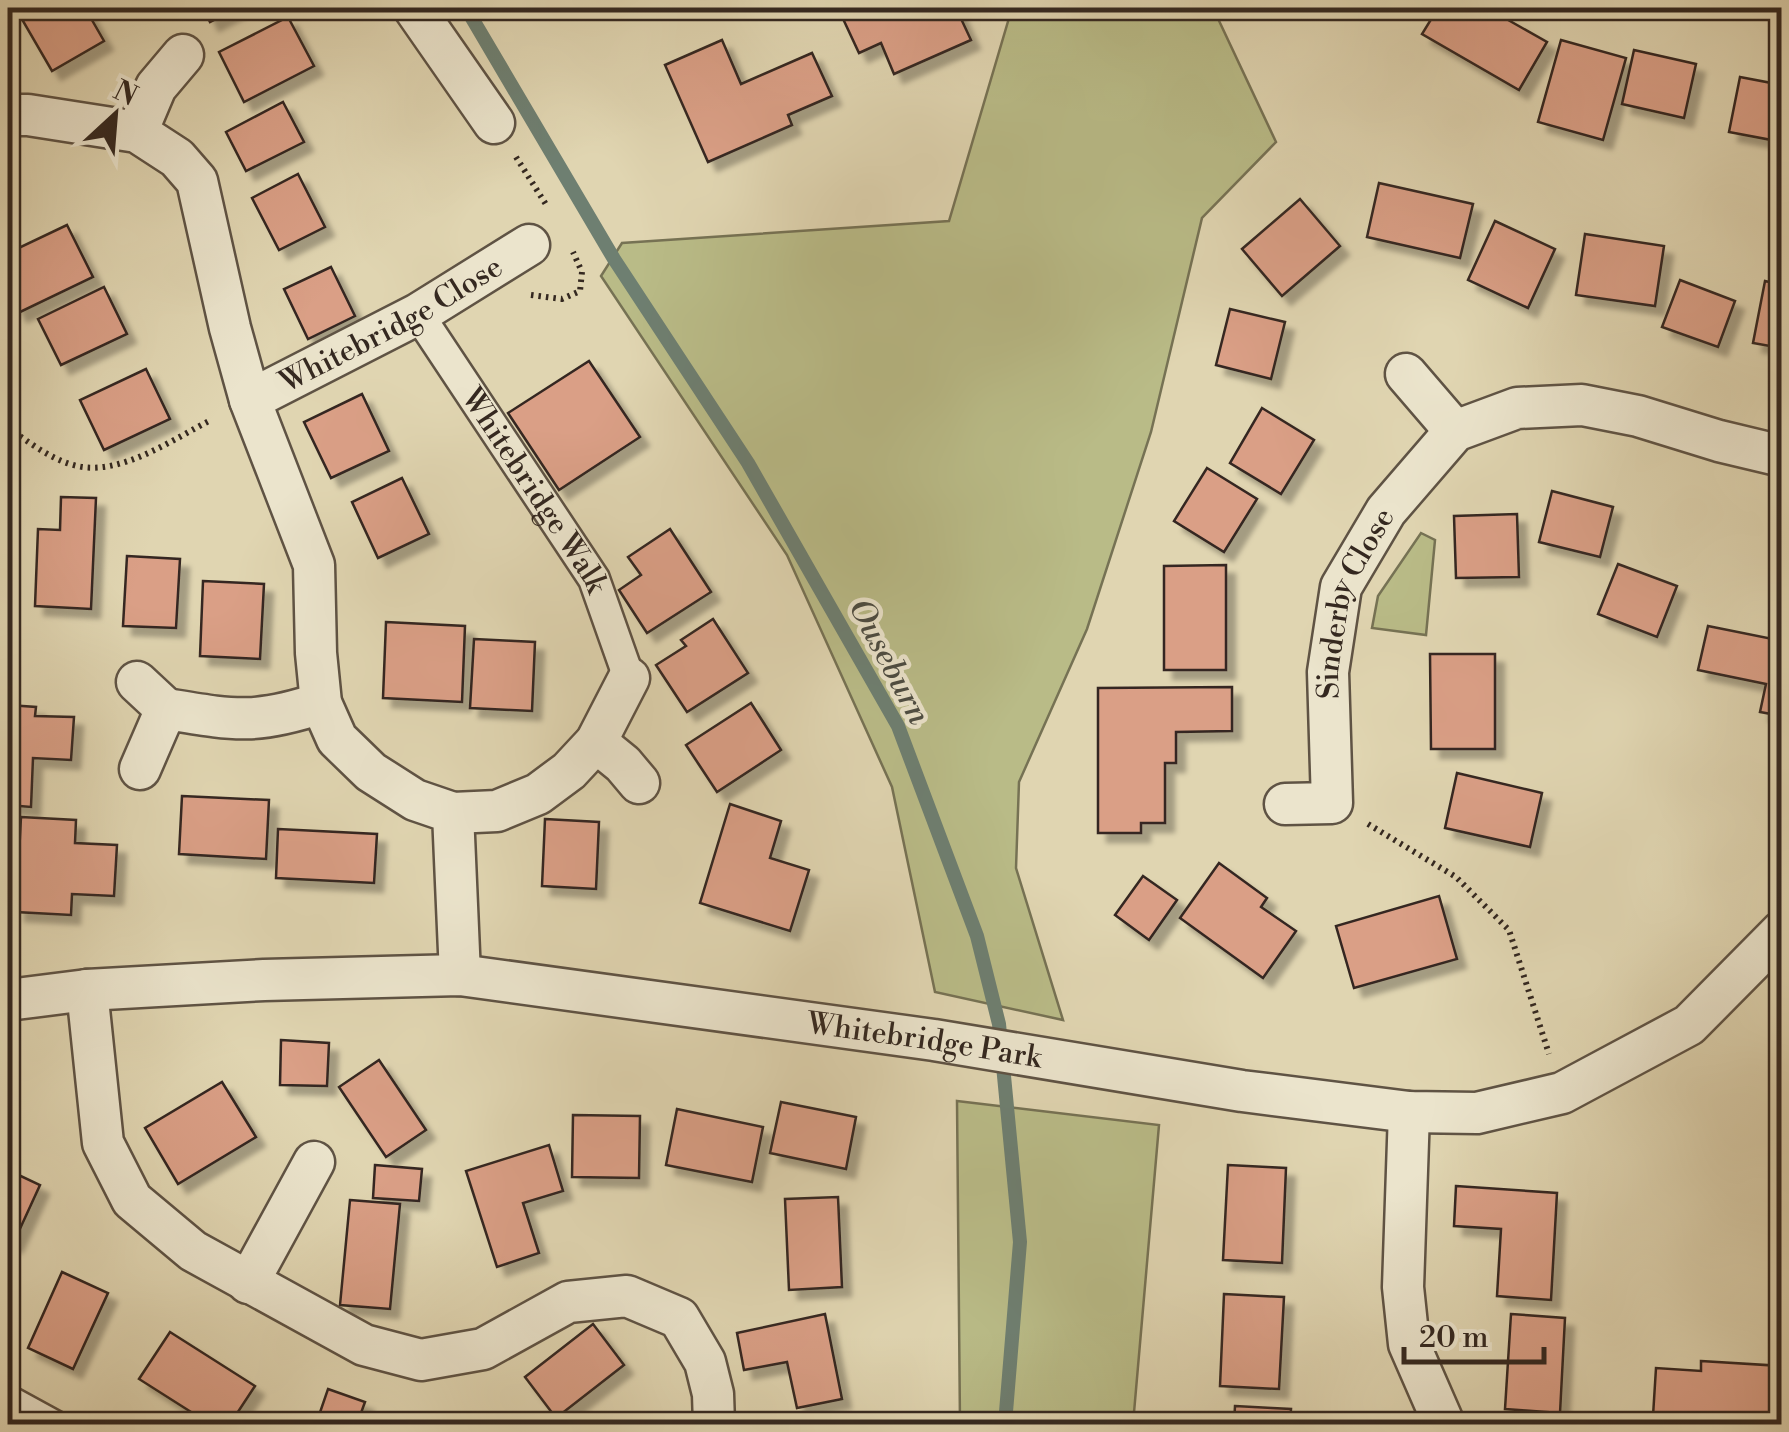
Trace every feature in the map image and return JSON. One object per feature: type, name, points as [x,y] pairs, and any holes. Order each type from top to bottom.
[{"type":"street","points":[[414,8],[494,123]]},
{"type":"street","points":[[137,132],[156,87],[183,55]]},
{"type":"street","name":"Whitebridge Close","points":[[8,116],[28,115],[137,132],[177,158],[197,181],[250,400],[314,565],[316,653],[322,703],[338,738],[371,772],[416,800],[453,813],[497,811],[538,794],[570,771],[596,742],[629,678]]},
{"type":"street","name":"Whitebridge Close","points":[[250,400],[418,314],[530,245]]},
{"type":"street","name":"Whitebridge Walk","points":[[418,314],[594,580],[629,678]]},
{"type":"street","points":[[1406,374],[1455,430],[1518,408],[1582,405],[1638,416],[1782,456]]},
{"type":"street","name":"Sinderby Close","points":[[1344,810],[1328,672],[1342,587],[1386,511],[1455,430]]},
{"type":"street","points":[[140,770],[152,695],[236,720],[259,720],[322,703]]},
{"type":"street","points":[[596,742],[639,783]]},
{"type":"street","points":[[1286,804],[1344,810]]},
{"type":"street","points":[[453,813],[460,975]]},
{"type":"street","name":"Whitebridge Park","points":[[8,1000],[86,990],[264,980],[460,975],[934,1040],[1242,1092],[1409,1112],[1478,1113],[1562,1093],[1689,1025],[1782,931]]},
{"type":"street","points":[[86,990],[103,1143],[132,1200],[192,1251],[364,1345],[421,1360],[484,1350],[568,1302],[627,1296],[679,1318],[706,1362],[714,1424]]},
{"type":"street","points":[[1409,1112],[1403,1287],[1409,1344],[1443,1424]]},
{"type":"street","points":[[248,1283],[314,1162]]},
{"type":"lane","points":[[8,1394],[61,1424]]},
{"type":"path","points":[[8,428],[48,454],[79,467],[109,466],[141,455],[250,400]]},
{"type":"path","points":[[1344,810],[1456,877],[1508,930],[1562,1093]]},
{"type":"green space","points":[[1012,8],[1213,8],[1276,142],[1202,218],[1151,432],[1087,629],[1019,782],[1016,868],[1063,1020],[935,992],[892,787],[787,555],[601,276],[622,243],[949,221]]},
{"type":"green space","points":[[1421,533],[1435,540],[1426,635],[1372,628],[1378,596]]},
{"type":"green space","points":[[957,1101],[1159,1125],[1133,1424],[960,1424]]},
{"type":"building","points":[[85,8],[104,41],[52,71],[16,9]]},
{"type":"building","points":[[203,8],[238,8],[210,22]]},
{"type":"building","points":[[838,8],[956,8],[971,40],[894,74],[881,43],[859,53]]},
{"type":"building","points":[[1438,8],[1487,8],[1547,42],[1519,90],[1422,34]]},
{"type":"building","points":[[288,17],[314,66],[244,102],[219,52]]},
{"type":"building","points":[[722,40],[741,84],[812,53],[832,96],[788,115],[792,125],[708,162],[665,65]]},
{"type":"building","points":[[1561,40],[1626,58],[1603,140],[1538,122]]},
{"type":"building","points":[[1634,50],[1696,64],[1684,118],[1622,104]]},
{"type":"building","points":[[1740,77],[1782,85],[1782,142],[1729,132]]},
{"type":"building","points":[[283,102],[304,142],[246,171],[226,132]]},
{"type":"building","points":[[298,174],[325,227],[279,250],[252,198]]},
{"type":"building","points":[[1379,183],[1473,204],[1460,258],[1367,237]]},
{"type":"building","points":[[1300,199],[1340,246],[1282,296],[1242,249]]},
{"type":"building","points":[[1495,221],[1555,249],[1528,308],[1468,280]]},
{"type":"building","points":[[67,225],[93,277],[18,313],[8,291],[8,253]]},
{"type":"building","points":[[1585,234],[1664,246],[1655,306],[1576,295]]},
{"type":"building","points":[[331,267],[355,316],[308,339],[284,289]]},
{"type":"building","points":[[1680,280],[1735,301],[1718,347],[1662,327]]},
{"type":"building","points":[[1765,281],[1782,285],[1782,348],[1753,343]]},
{"type":"building","points":[[104,287],[127,334],[61,365],[38,319]]},
{"type":"building","points":[[1230,309],[1285,322],[1271,379],[1216,365]]},
{"type":"building","points":[[589,361],[640,437],[559,490],[508,413]]},
{"type":"building","points":[[146,369],[170,419],[104,450],[80,400]]},
{"type":"building","points":[[362,394],[389,451],[331,478],[304,422]]},
{"type":"building","points":[[1262,408],[1314,440],[1281,494],[1230,463]]},
{"type":"building","points":[[1207,468],[1257,499],[1224,552],[1174,521]]},
{"type":"building","points":[[402,478],[429,534],[378,558],[352,502]]},
{"type":"building","points":[[1552,491],[1613,507],[1600,557],[1539,542]]},
{"type":"building","points":[[61,497],[96,498],[91,609],[35,606],[38,529],[60,530]]},
{"type":"building","points":[[1517,514],[1519,577],[1456,578],[1454,516]]},
{"type":"building","points":[[670,529],[711,592],[647,633],[619,590],[641,575],[628,557]]},
{"type":"building","points":[[127,556],[180,559],[176,628],[123,626]]},
{"type":"building","points":[[1618,564],[1677,586],[1657,637],[1598,614]]},
{"type":"building","points":[[1226,565],[1226,670],[1164,670],[1164,566]]},
{"type":"building","points":[[203,581],[264,584],[260,659],[200,656]]},
{"type":"building","points":[[713,619],[748,673],[687,712],[656,665],[686,646],[681,640]]},
{"type":"building","points":[[386,622],[465,626],[462,702],[383,698]]},
{"type":"building","points":[[1708,626],[1782,641],[1782,716],[1760,712],[1766,684],[1698,670]]},
{"type":"building","points":[[474,639],[535,642],[532,711],[470,708]]},
{"type":"building","points":[[1430,654],[1495,654],[1495,749],[1431,749]]},
{"type":"building","points":[[1232,687],[1232,731],[1176,732],[1176,763],[1165,763],[1165,823],[1141,823],[1141,833],[1098,833],[1098,688]]},
{"type":"building","points":[[751,703],[781,750],[717,792],[686,745]]},
{"type":"building","points":[[8,705],[36,707],[35,716],[74,717],[71,760],[33,758],[31,807],[8,805]]},
{"type":"building","points":[[1457,773],[1542,793],[1530,847],[1445,828]]},
{"type":"building","points":[[182,796],[269,800],[266,859],[179,854]]},
{"type":"building","points":[[730,804],[781,821],[770,858],[809,870],[790,931],[700,903]]},
{"type":"building","points":[[21,817],[76,820],[75,843],[117,845],[114,896],[72,894],[71,915],[16,912]]},
{"type":"building","points":[[545,819],[599,822],[596,889],[542,886]]},
{"type":"building","points":[[278,829],[377,834],[374,883],[276,878]]},
{"type":"building","points":[[1219,863],[1267,898],[1261,907],[1296,931],[1263,978],[1180,918]]},
{"type":"building","points":[[1143,876],[1177,900],[1149,940],[1115,915]]},
{"type":"building","points":[[1439,896],[1457,959],[1354,988],[1336,926]]},
{"type":"building","points":[[281,1040],[329,1043],[327,1086],[280,1085]]},
{"type":"building","points":[[379,1060],[426,1130],[386,1157],[339,1087]]},
{"type":"building","points":[[222,1082],[256,1137],[178,1184],[145,1128]]},
{"type":"building","points":[[781,1102],[856,1117],[846,1169],[770,1153]]},
{"type":"building","points":[[677,1109],[763,1127],[752,1182],[666,1165]]},
{"type":"building","points":[[573,1115],[640,1116],[639,1178],[572,1177]]},
{"type":"building","points":[[549,1145],[563,1191],[523,1203],[539,1253],[497,1267],[466,1171]]},
{"type":"building","points":[[375,1165],[422,1169],[419,1201],[373,1198]]},
{"type":"building","points":[[1228,1165],[1286,1168],[1282,1263],[1223,1260]]},
{"type":"building","points":[[8,1170],[40,1185],[13,1244],[8,1241]]},
{"type":"building","points":[[1456,1186],[1557,1193],[1551,1300],[1497,1296],[1501,1229],[1454,1226]]},
{"type":"building","points":[[838,1197],[842,1287],[789,1290],[785,1199]]},
{"type":"building","points":[[350,1200],[400,1204],[390,1309],[340,1305]]},
{"type":"building","points":[[62,1272],[108,1293],[73,1369],[28,1348]]},
{"type":"building","points":[[1224,1294],[1284,1297],[1279,1389],[1220,1386]]},
{"type":"building","points":[[825,1314],[842,1399],[797,1408],[787,1362],[744,1370],[737,1333]]},
{"type":"building","points":[[1511,1314],[1565,1318],[1560,1413],[1505,1409]]},
{"type":"building","points":[[593,1324],[624,1365],[556,1418],[525,1377]]},
{"type":"building","points":[[170,1332],[255,1386],[230,1424],[210,1424],[139,1379]]},
{"type":"building","points":[[1701,1361],[1782,1366],[1782,1424],[1653,1416],[1656,1368],[1701,1371]]},
{"type":"building","points":[[328,1389],[365,1402],[357,1424],[316,1424]]},
{"type":"building","points":[[1235,1406],[1291,1409],[1290,1424],[1234,1424]]},
{"type":"building","points":[[250,1417],[272,1424],[247,1424]]},
{"type":"waterway","name":"Ouseburn","points":[[466,8],[614,259],[748,463],[898,726],[977,936],[999,1024],[1020,1242],[1005,1424]]}]
